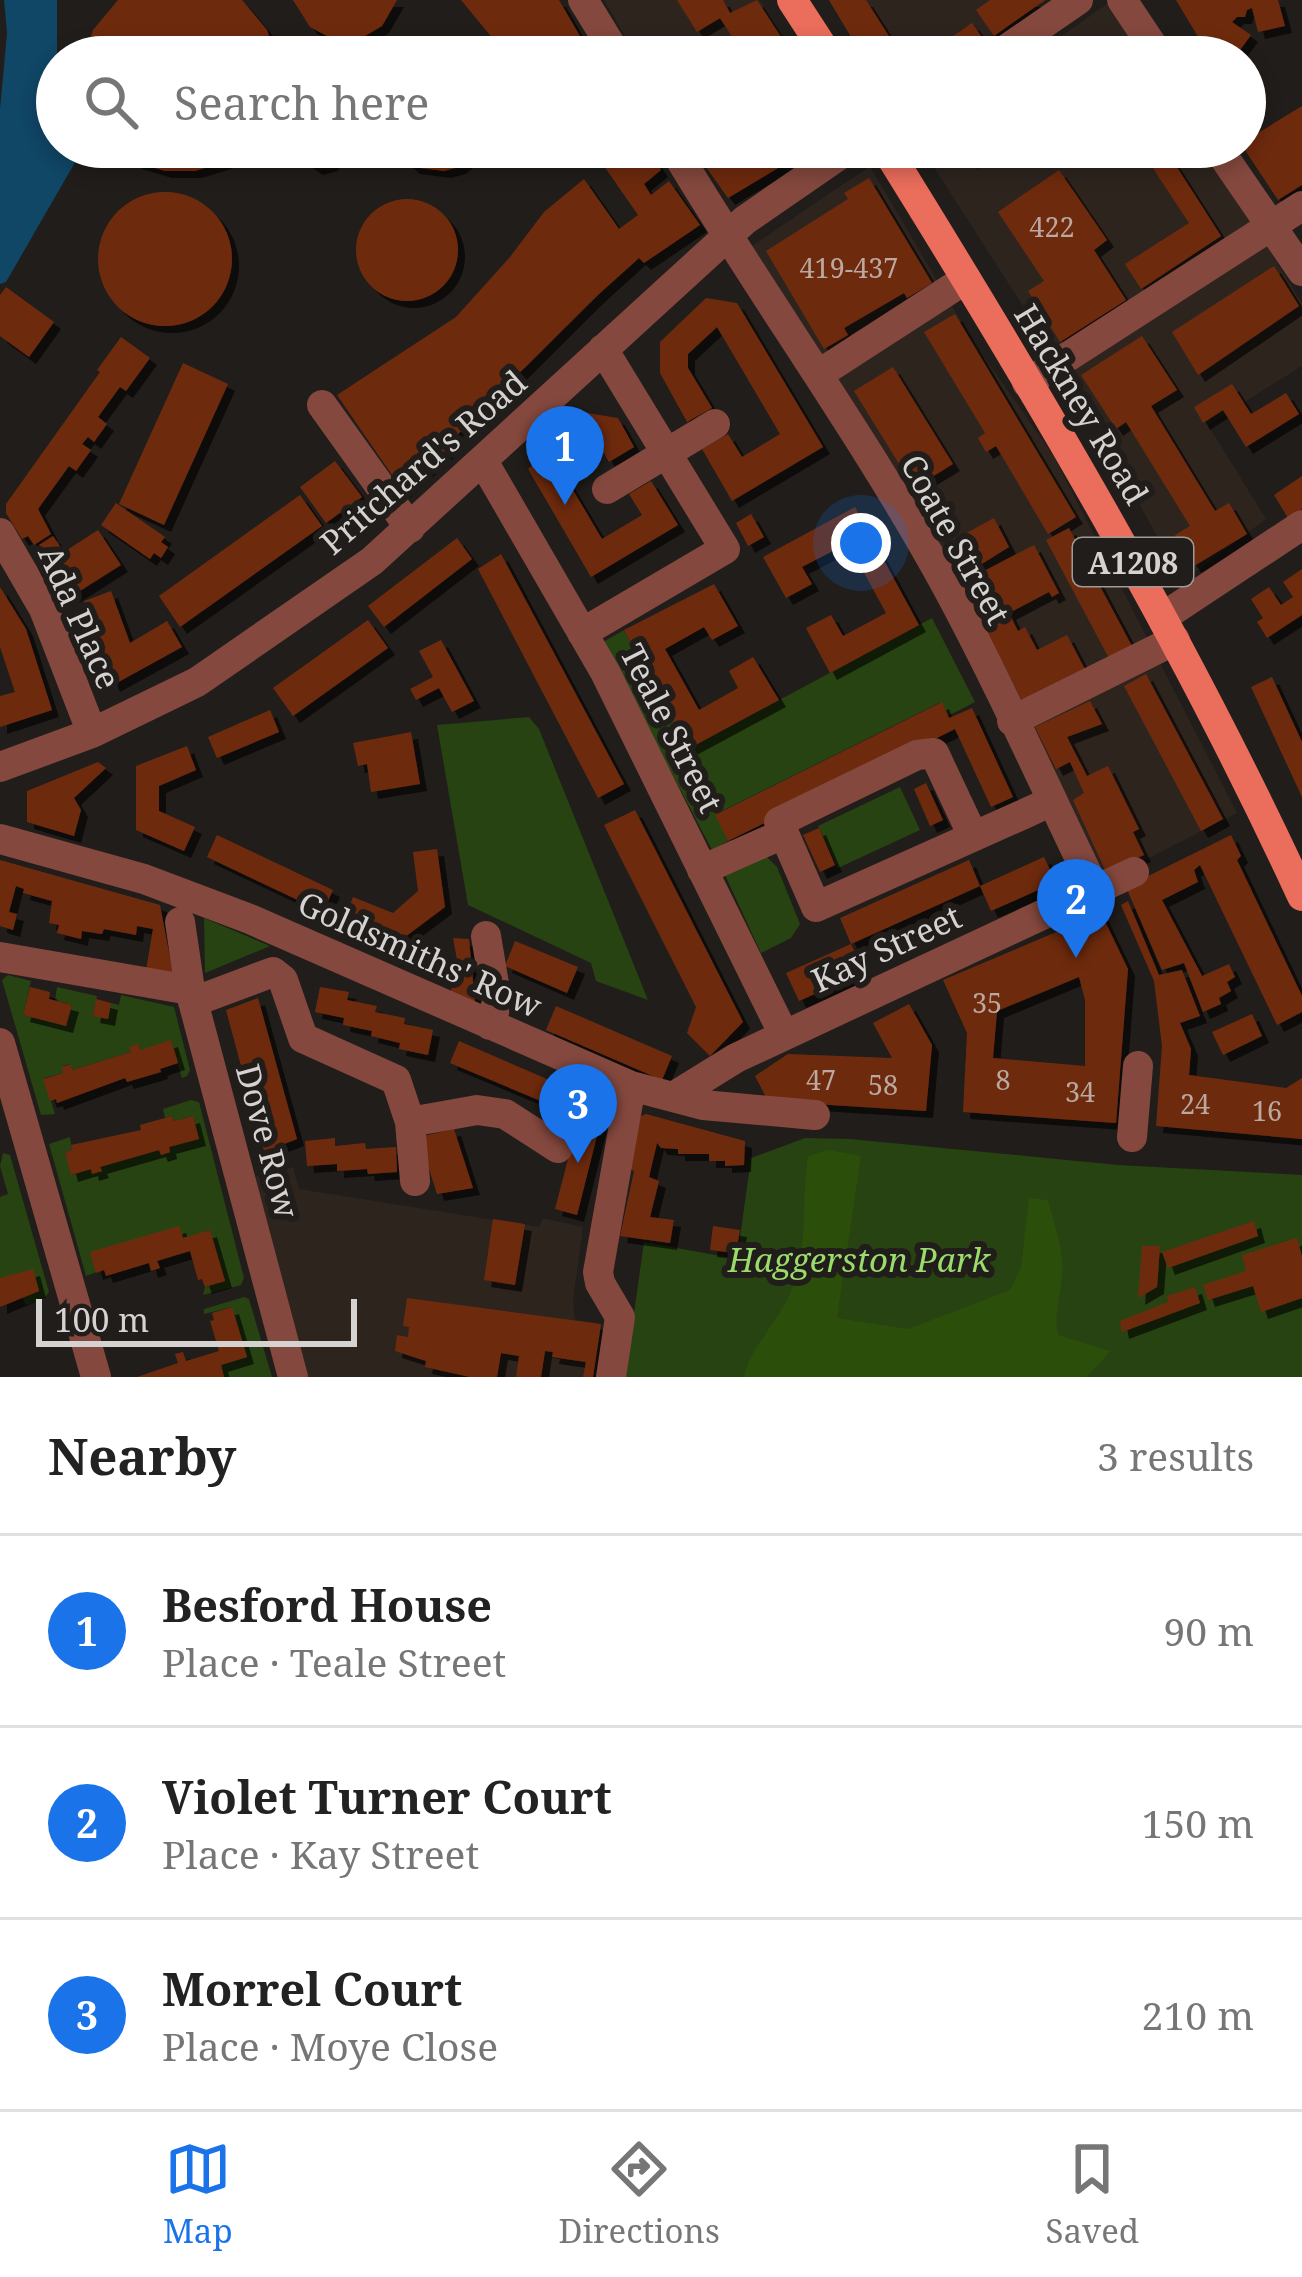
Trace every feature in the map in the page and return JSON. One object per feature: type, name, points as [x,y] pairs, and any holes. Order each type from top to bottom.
[{"type":"main road","points":[[799,3],[818,36]]},
{"type":"main road","name":"Hackney Road","points":[[898,168],[1169,628],[1257,795],[1302,896]]},
{"type":"street","points":[[583,0],[605,36]]},
{"type":"street","points":[[1026,36],[1078,0]]},
{"type":"street","points":[[1122,0],[1146,36]]},
{"type":"street","name":"Coate Street","points":[[685,168],[819,374],[947,588],[1095,890]]},
{"type":"street","name":"Pritchard's Road","points":[[0,767],[92,733],[197,682],[372,561],[745,220],[821,168]]},
{"type":"street","points":[[1231,168],[1302,271]]},
{"type":"street","points":[[1027,383],[1302,206]]},
{"type":"street","points":[[819,374],[966,279]]},
{"type":"street","points":[[582,633],[725,549],[603,349]]},
{"type":"street","points":[[322,405],[410,528]]},
{"type":"street","points":[[608,489],[715,424]]},
{"type":"street","name":"Teale Street","points":[[483,461],[582,633],[784,1035]]},
{"type":"street","points":[[1012,721],[1169,628],[1302,525]]},
{"type":"street","name":"Ada Place","points":[[0,533],[44,609],[92,733]]},
{"type":"street","points":[[974,836],[934,753],[917,755],[779,822],[816,907],[1052,801]]},
{"type":"street","points":[[702,870],[784,834]]},
{"type":"street","name":"Goldsmiths' Row","points":[[0,839],[184,893],[631,1087],[703,1105],[814,1115]]},
{"type":"street","name":"Kay Street","points":[[673,1097],[735,1058],[1134,872]]},
{"type":"street","name":"Dove Row","points":[[180,922],[191,996],[293,1377]]},
{"type":"street","points":[[486,936],[497,1002],[490,1025]]},
{"type":"street","points":[[0,957],[191,996],[272,972],[283,980],[303,1038],[396,1080],[410,1121],[415,1181]]},
{"type":"street","points":[[0,1043],[96,1377]]},
{"type":"street","points":[[1132,1137],[1138,1066]]},
{"type":"street","points":[[611,1377],[620,1317],[598,1272],[631,1087]]},
{"type":"street","points":[[410,1121],[477,1110],[506,1114],[558,1148]]},
{"type":"shaded area","points":[[604,0],[760,0],[783,36],[625,36]]},
{"type":"shaded area","points":[[829,0],[1047,0],[991,36],[850,36]]},
{"type":"shaded area","points":[[1113,0],[1136,36],[1061,36]]},
{"type":"shaded area","points":[[871,168],[969,335],[1053,455],[1237,813],[1102,882],[894,484],[752,246]]},
{"type":"shaded area","points":[[934,168],[1219,168],[1302,303],[1302,366],[1208,425],[1266,519],[1182,582],[1078,392]]},
{"type":"shaded area","points":[[293,1167],[299,1189],[539,1227],[543,1218],[583,1227],[573,1301],[575,1320],[601,1324],[593,1377],[307,1377],[254,1177]]},
{"type":"green space","points":[[932,618],[975,702],[948,716],[941,702],[716,814],[728,841],[712,850],[603,642],[624,630],[688,749]]},
{"type":"green space","points":[[529,717],[539,729],[648,1000],[596,981],[591,963],[468,905],[437,725]]},
{"type":"green space","points":[[900,787],[920,830],[838,868],[818,826]]},
{"type":"green space","points":[[766,856],[777,867],[800,924],[791,938],[761,953],[724,873]]},
{"type":"green space","points":[[204,918],[270,946],[205,973]]},
{"type":"green space","points":[[8,975],[31,981],[23,1015],[66,1026],[72,1005],[55,1000],[57,987],[97,996],[93,1015],[107,1019],[111,1003],[119,1005],[121,995],[174,1007],[190,1070],[187,1076],[182,1078],[171,1041],[140,1050],[139,1045],[130,1047],[131,1052],[72,1070],[70,1064],[63,1066],[63,1073],[44,1078],[55,1114],[41,1115],[2,980]]},
{"type":"green space","points":[[199,1102],[244,1278],[241,1285],[203,1295],[205,1287],[225,1281],[209,1230],[86,1276],[49,1144],[70,1137],[72,1150],[65,1152],[72,1175],[101,1171],[100,1167],[159,1150],[162,1154],[169,1147],[199,1139],[193,1116],[174,1121],[172,1116],[165,1118],[163,1109]]},
{"type":"green space","name":"Haggerston Park","points":[[805,1138],[1118,1165],[1302,1175],[1302,1377],[625,1377],[644,1242],[737,1259],[751,1158]]},
{"type":"green space","points":[[829,1150],[861,1156],[837,1318],[908,1329],[1010,1290],[1021,1268],[1029,1198],[1048,1200],[1062,1258],[1058,1335],[1111,1351],[1086,1377],[744,1377],[796,1278],[808,1156]]},
{"type":"green space","points":[[3,1153],[10,1155],[49,1292],[43,1300],[26,1305],[0,1278],[0,1197],[8,1194],[0,1166]]},
{"type":"green space","points":[[249,1299],[272,1377],[222,1377],[232,1307],[204,1314],[204,1309]]},
{"type":"water","points":[[4,0],[57,0],[57,36],[36,36],[36,168],[72,168],[6,282],[0,284],[0,109],[7,33]]},
{"type":"building","points":[[118,0],[242,0],[269,36],[91,36]]},
{"type":"building","points":[[293,0],[397,0],[382,26],[365,36],[327,36],[310,27]]},
{"type":"building","points":[[461,0],[559,0],[580,36],[491,36]]},
{"type":"building","points":[[677,0],[723,0],[730,13],[757,0],[780,36],[732,36],[720,18],[697,32]]},
{"type":"building","points":[[829,0],[866,0],[889,36],[850,36]]},
{"type":"building","points":[[990,0],[1045,0],[994,36],[976,10]]},
{"type":"building","points":[[1176,0],[1278,0],[1285,26],[1258,32],[1252,8],[1232,22],[1250,36],[1198,36]]},
{"type":"building","points":[[972,23],[981,36],[953,36]]},
{"type":"building","points":[[1302,106],[1302,185],[1278,200],[1257,168],[1266,168],[1266,128]]},
{"type":"building","points":[[155,168],[205,168],[195,171]]},
{"type":"building","points":[[605,168],[660,168],[644,184],[651,195],[669,181],[700,225],[644,263],[639,258],[403,491],[337,395],[456,317],[544,212],[584,179],[619,229],[638,215]]},
{"type":"building","points":[[707,168],[778,168],[728,198]]},
{"type":"building","points":[[1153,168],[1177,168],[1221,236],[1141,289],[1125,264],[1189,223]]},
{"type":"building","points":[[1059,170],[1107,240],[1094,250],[1126,300],[1060,342],[1028,291],[1044,281],[998,212]]},
{"type":"building","points":[[869,178],[932,283],[907,298],[904,293],[844,328],[848,335],[824,349],[766,251],[848,199],[844,193]]},
{"type":"building","points":[[165,192],[191,197],[212,212],[227,233],[232,259],[227,285],[212,306],[191,321],[165,326],[139,321],[118,306],[103,285],[98,259],[103,233],[118,212],[139,197]]},
{"type":"building","points":[[407,199],[427,203],[443,214],[454,230],[458,250],[454,270],[443,286],[427,297],[407,301],[387,297],[371,286],[360,270],[356,250],[360,230],[371,214],[387,203]]},
{"type":"building","points":[[1274,266],[1299,306],[1198,375],[1172,332]]},
{"type":"building","points":[[6,287],[54,322],[29,357],[0,336],[0,295]]},
{"type":"building","points":[[706,298],[737,303],[823,447],[732,501],[702,449],[728,434],[742,457],[780,434],[717,327],[688,354],[688,368],[712,408],[687,422],[660,373],[660,342]]},
{"type":"building","points":[[955,314],[1076,517],[1048,534],[996,446],[986,452],[978,438],[985,433],[924,332]]},
{"type":"building","points":[[1142,336],[1177,390],[1151,406],[1215,511],[1229,503],[1247,534],[1194,566],[1175,535],[1190,526],[1126,422],[1116,429],[1081,375]]},
{"type":"building","points":[[121,337],[150,358],[126,391],[120,387],[98,417],[107,424],[94,442],[88,437],[82,444],[91,450],[76,471],[69,466],[38,509],[51,534],[34,545],[28,536],[22,539],[6,513],[6,504]]},
{"type":"building","points":[[183,363],[228,384],[164,525],[119,504]]},
{"type":"building","points":[[893,367],[953,464],[914,488],[854,391]]},
{"type":"building","points":[[1232,384],[1251,414],[1286,393],[1299,414],[1246,447],[1223,410],[1203,423],[1194,407]]},
{"type":"building","points":[[587,413],[618,418],[634,447],[609,462],[597,441],[564,475],[602,539],[642,515],[629,494],[651,481],[678,525],[591,577],[528,469]]},
{"type":"building","points":[[335,461],[362,497],[326,523],[300,487]]},
{"type":"building","points":[[1302,476],[1302,509],[1288,518],[1274,495]]},
{"type":"building","points":[[300,495],[322,526],[180,627],[159,596]]},
{"type":"building","points":[[116,503],[165,537],[161,542],[168,547],[161,558],[154,553],[150,559],[101,525]]},
{"type":"building","points":[[855,507],[919,625],[830,673],[806,628],[831,615],[843,636],[886,613],[848,543],[802,567],[812,584],[786,598],[763,557]]},
{"type":"building","points":[[751,514],[764,537],[748,546],[736,523]]},
{"type":"building","points":[[994,518],[1009,547],[956,580],[939,548]]},
{"type":"building","points":[[1069,528],[1134,650],[1111,662],[1046,540]]},
{"type":"building","points":[[98,530],[121,565],[72,596],[39,545],[53,536],[64,552]]},
{"type":"building","points":[[457,538],[472,559],[384,627],[368,606]]},
{"type":"building","points":[[1034,545],[1059,593],[1052,597],[1049,592],[1009,613],[1018,631],[1025,627],[1037,650],[1067,635],[1088,675],[1026,708],[961,583]]},
{"type":"building","points":[[501,554],[624,784],[598,798],[478,569]]},
{"type":"building","points":[[1302,569],[1302,615],[1267,638],[1257,622],[1263,618],[1251,599],[1269,587],[1281,605],[1293,597],[1283,582]]},
{"type":"building","points":[[714,584],[738,626],[712,640],[704,627],[665,649],[699,710],[738,688],[729,671],[753,657],[779,700],[688,749],[624,630]]},
{"type":"building","points":[[0,587],[26,629],[52,710],[0,727],[0,696],[15,692],[0,647]]},
{"type":"building","points":[[111,591],[130,643],[167,621],[182,647],[113,685],[84,601]]},
{"type":"building","points":[[368,620],[388,648],[293,716],[273,688]]},
{"type":"building","points":[[441,640],[474,701],[452,712],[439,688],[416,700],[410,689],[433,677],[419,651]]},
{"type":"building","points":[[1146,674],[1223,819],[1201,831],[1124,686]]},
{"type":"building","points":[[1272,677],[1302,742],[1302,797],[1251,687]]},
{"type":"building","points":[[1090,701],[1102,724],[1067,737],[1087,776],[1108,766],[1139,829],[1133,832],[1144,855],[1106,872],[1073,800],[1084,793],[1070,762],[1056,769],[1035,727]]},
{"type":"building","points":[[942,702],[949,718],[972,708],[1013,797],[991,807],[955,729],[728,841],[715,815]]},
{"type":"building","points":[[270,710],[279,732],[217,758],[208,737]]},
{"type":"building","points":[[411,732],[420,784],[371,792],[367,764],[358,766],[353,743]]},
{"type":"building","points":[[187,746],[196,770],[159,786],[159,811],[195,827],[184,851],[136,830],[136,766]]},
{"type":"building","points":[[98,762],[106,768],[74,798],[81,810],[74,836],[27,822],[27,791]]},
{"type":"building","points":[[926,783],[943,820],[930,826],[914,789]]},
{"type":"building","points":[[635,810],[743,1022],[710,1056],[687,1033],[696,1007],[604,825]]},
{"type":"building","points":[[819,828],[835,865],[820,872],[803,835]]},
{"type":"building","points":[[217,835],[333,890],[323,912],[207,857]]},
{"type":"building","points":[[1231,835],[1241,856],[1237,860],[1302,996],[1302,1012],[1277,1025],[1200,865],[1194,870],[1198,882],[1162,900],[1202,976],[1229,964],[1235,977],[1227,982],[1231,991],[1219,998],[1221,1004],[1203,1012],[1184,963],[1162,970],[1126,887]]},
{"type":"building","points":[[437,849],[445,907],[401,940],[345,917],[353,897],[393,913],[418,891],[413,852]]},
{"type":"building","points":[[1044,857],[1056,882],[991,911],[980,886]]},
{"type":"building","points":[[0,860],[160,905],[174,979],[145,976],[153,929],[137,926],[136,935],[104,929],[102,934],[82,931],[81,939],[57,933],[59,925],[49,923],[52,901],[23,893],[16,886],[9,912],[17,914],[13,930],[0,926]]},
{"type":"building","points":[[969,860],[980,886],[851,944],[840,918]]},
{"type":"building","points":[[1128,901],[1159,975],[1182,970],[1200,1016],[1180,1023],[1191,1049],[1189,1075],[1286,1088],[1302,1078],[1302,1139],[1156,1126],[1162,1046],[1154,981],[1121,905]]},
{"type":"building","points":[[1101,913],[1128,969],[1116,1123],[963,1112],[967,1033],[943,980]],"holes":[[[1079,977],[1085,1000],[1085,1066],[993,1058],[997,1011]]]},
{"type":"building","points":[[453,938],[469,939],[475,1002],[449,995],[459,971]]},
{"type":"building","points":[[515,941],[578,967],[567,993],[505,966]]},
{"type":"building","points":[[851,944],[864,972],[799,1001],[786,973]]},
{"type":"building","points":[[30,987],[72,1005],[66,1026],[23,1015]]},
{"type":"building","points":[[320,987],[349,992],[347,1000],[377,1006],[375,1012],[433,1030],[428,1055],[399,1049],[400,1043],[371,1036],[372,1031],[343,1025],[344,1018],[315,1012]]},
{"type":"building","points":[[258,998],[297,1139],[264,1152],[226,1010]]},
{"type":"building","points":[[96,999],[111,1003],[108,1019],[93,1016]]},
{"type":"building","points":[[909,1004],[932,1045],[926,1111],[768,1101],[755,1076],[788,1054],[892,1058],[873,1023]]},
{"type":"building","points":[[556,1006],[672,1056],[662,1080],[546,1030]]},
{"type":"building","points":[[1252,1014],[1262,1036],[1223,1055],[1212,1032]]},
{"type":"building","points":[[171,1040],[178,1063],[161,1072],[127,1082],[125,1078],[57,1103],[50,1101],[43,1079],[63,1073],[62,1067],[71,1064],[72,1070],[131,1052],[129,1047],[139,1044],[140,1050]]},
{"type":"building","points":[[459,1041],[605,1104],[577,1215],[555,1209],[579,1117],[450,1063]]},
{"type":"building","points":[[172,1116],[174,1121],[193,1116],[199,1139],[169,1147],[170,1152],[161,1155],[159,1150],[100,1167],[102,1171],[92,1174],[91,1169],[71,1175],[65,1152],[72,1150],[71,1145],[141,1130],[140,1125]]},
{"type":"building","points":[[641,1116],[745,1141],[744,1165],[725,1166],[725,1161],[709,1161],[709,1154],[678,1154],[678,1149],[661,1148],[657,1143],[649,1177],[659,1181],[650,1217],[674,1220],[670,1243],[620,1236],[634,1171],[629,1169]]},
{"type":"building","points":[[454,1129],[473,1188],[437,1194],[419,1137]]},
{"type":"building","points":[[335,1138],[335,1146],[396,1147],[397,1172],[337,1171],[337,1164],[307,1166],[305,1141]]},
{"type":"building","points":[[493,1219],[525,1224],[515,1285],[484,1280]]},
{"type":"building","points":[[1254,1221],[1258,1236],[1168,1268],[1162,1252]]},
{"type":"building","points":[[179,1226],[183,1238],[210,1230],[225,1281],[205,1287],[198,1280],[190,1251],[157,1261],[160,1268],[151,1271],[149,1263],[106,1276],[104,1270],[96,1273],[90,1252]]},
{"type":"building","points":[[713,1226],[740,1230],[736,1253],[710,1250]]},
{"type":"building","points":[[1297,1238],[1302,1298],[1261,1312],[1253,1286],[1208,1300],[1203,1285],[1246,1271],[1242,1255]]},
{"type":"building","points":[[1142,1246],[1160,1246],[1157,1287],[1138,1298]]},
{"type":"building","points":[[33,1269],[39,1291],[0,1307],[0,1278]]},
{"type":"building","points":[[1195,1287],[1200,1303],[1122,1332],[1120,1321]]},
{"type":"building","points":[[407,1298],[601,1324],[593,1377],[583,1377],[586,1362],[552,1357],[553,1352],[545,1351],[541,1377],[516,1377],[519,1356],[501,1353],[497,1377],[470,1377],[425,1367],[426,1361],[395,1351],[397,1335],[408,1337],[409,1327],[403,1326]]},
{"type":"building","points":[[232,1307],[247,1357],[221,1365],[224,1377],[137,1377],[178,1363],[175,1354],[183,1352],[186,1361],[219,1351],[212,1313]]},
{"type":"place","name":"Besford House","points":[[565,505]]},
{"type":"place","name":"Violet Turner Court","points":[[1076,958]]},
{"type":"place","name":"Morrel Court","points":[[578,1163]]}]
